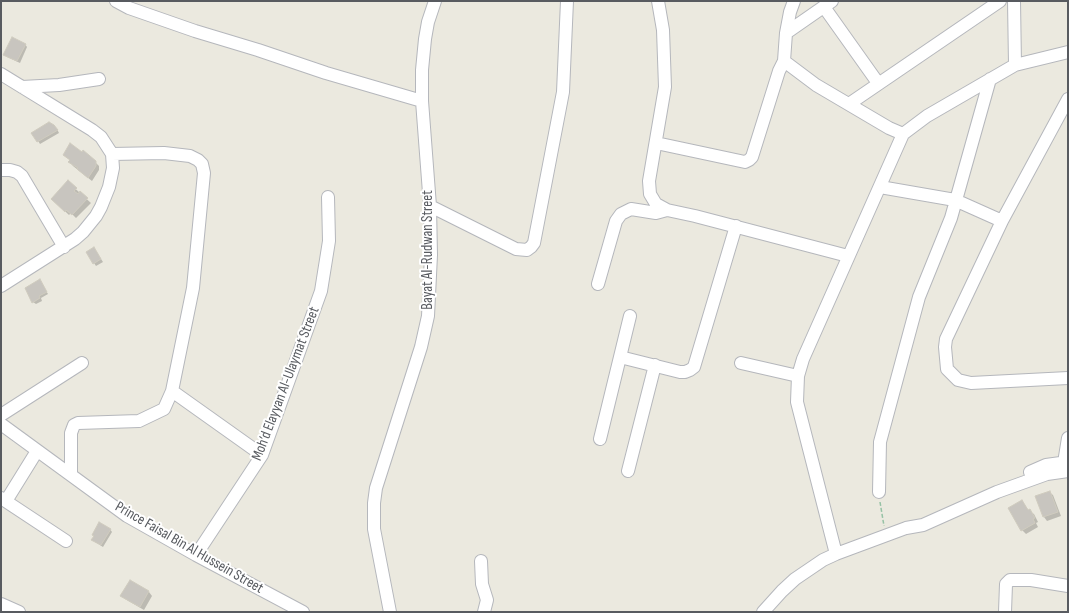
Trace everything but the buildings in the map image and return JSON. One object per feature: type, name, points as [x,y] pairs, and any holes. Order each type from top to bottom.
[{"type":"street","points":[[116,1],[129,8],[168,22],[326,73],[422,101]]},
{"type":"street","name":"Bayat Al-Rudwan Street","points":[[390,612],[374,528],[374,503],[376,488],[420,347],[428,316],[431,255],[430,206],[422,101],[422,70],[428,22],[435,1]]},
{"type":"street","points":[[430,206],[516,249],[527,250],[534,243],[563,92],[567,1]]},
{"type":"street","points":[[658,1],[663,30],[665,87],[649,181],[650,194],[656,204],[667,210],[736,226],[848,256]]},
{"type":"street","points":[[656,143],[745,162],[752,157],[779,71],[784,61],[786,33],[790,12],[794,1]]},
{"type":"street","points":[[849,104],[1000,1]]},
{"type":"street","points":[[1014,1],[1015,65]]},
{"type":"street","points":[[786,33],[828,4],[878,83]]},
{"type":"street","points":[[836,554],[797,402],[798,376],[803,359],[903,134],[927,116],[1015,65],[1068,52]]},
{"type":"street","points":[[784,61],[816,85],[889,128],[903,134]]},
{"type":"street","points":[[1,74],[92,130],[104,141],[112,154],[113,168],[102,207],[84,232],[64,247],[1,286]]},
{"type":"street","points":[[22,87],[59,85],[99,79]]},
{"type":"street","points":[[879,492],[880,442],[919,297],[951,218],[990,79]]},
{"type":"street","points":[[1068,99],[1002,221],[946,339],[945,347],[947,369],[958,380],[971,383],[1068,378]]},
{"type":"street","points":[[72,475],[71,432],[74,425],[78,423],[139,421],[164,409],[172,392],[193,288],[204,173],[202,164],[194,157],[164,153],[112,154]]},
{"type":"street","points":[[1,170],[17,172],[22,176],[64,247]]},
{"type":"street","points":[[880,187],[955,200],[1002,221]]},
{"type":"street","name":"Moh’d Elayyan Al-Ulaymat Street","points":[[196,555],[262,455],[321,291],[329,241],[328,197]]},
{"type":"street","points":[[598,284],[616,221],[621,214],[631,209],[656,213],[667,210]]},
{"type":"street","points":[[620,357],[685,372],[694,367],[736,226]]},
{"type":"street","points":[[600,439],[630,316]]},
{"type":"street","points":[[1,415],[82,363]]},
{"type":"street","points":[[741,363],[798,376]]},
{"type":"street","points":[[628,471],[655,365]]},
{"type":"street","points":[[172,392],[262,455]]},
{"type":"street","name":"Prince Faisal Bin Al Hussein Street","points":[[1,424],[127,516],[303,612]]},
{"type":"street","points":[[763,612],[795,579],[823,560],[906,528],[919,517],[1046,465],[1065,467],[1068,438]]},
{"type":"street","points":[[37,451],[4,500],[66,541]]},
{"type":"street","points":[[481,561],[482,584],[487,600],[484,612]]},
{"type":"street","points":[[1005,612],[1006,584],[1010,580],[1031,580],[1068,586]]},
{"type":"street","points":[[1,604],[19,612]]},
{"type":"path","points":[[879,492],[885,536]]}]
